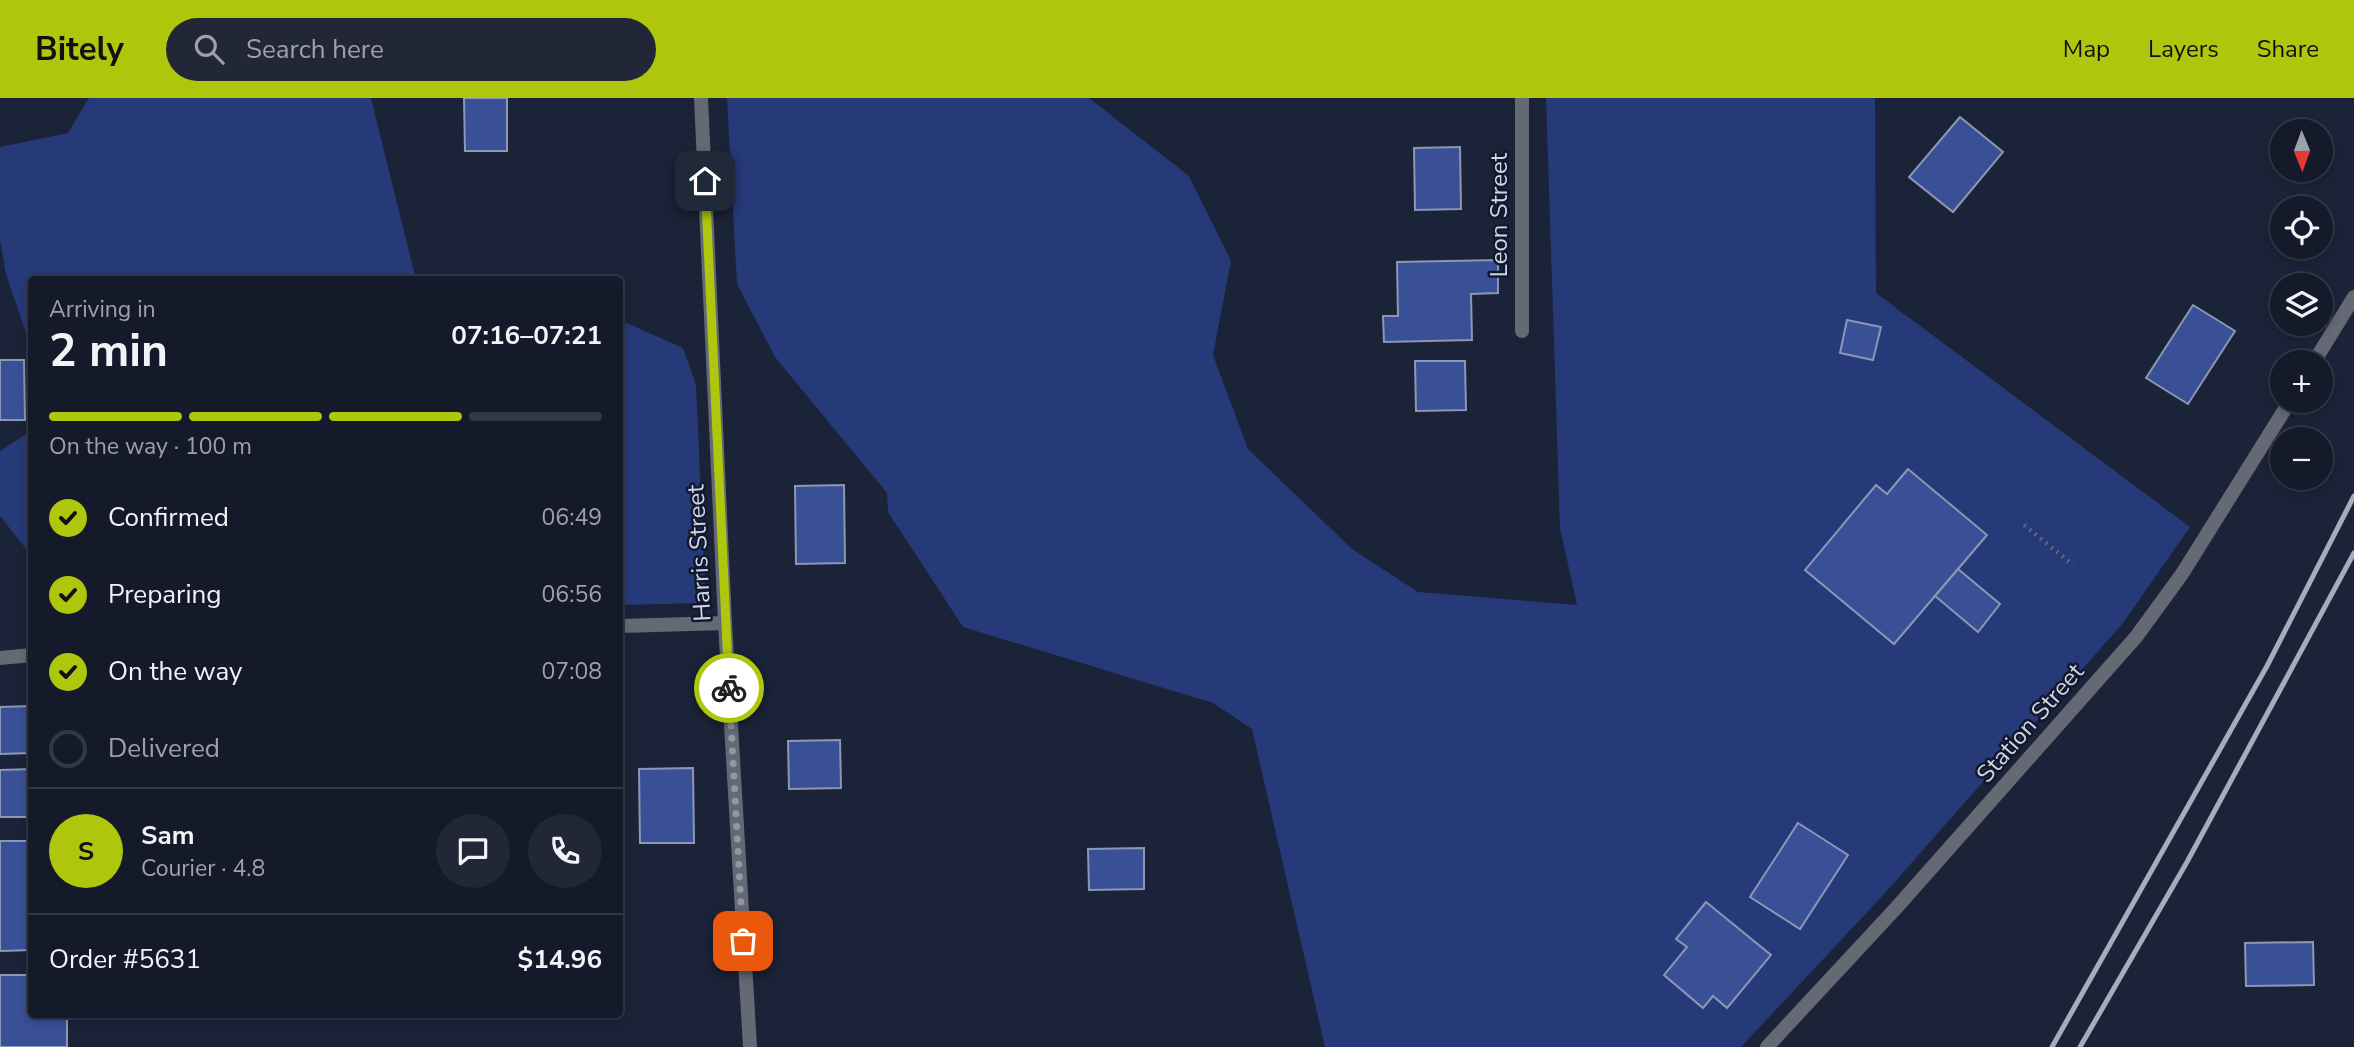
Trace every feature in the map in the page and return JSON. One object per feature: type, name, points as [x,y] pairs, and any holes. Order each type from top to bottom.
[{"type":"street","name":"Harris Street","points":[[701,98],[725,623],[750,1047]]},
{"type":"street","name":"Leon Street","points":[[1522,98],[1522,331]]},
{"type":"street","points":[[2321,350],[2354,297]]},
{"type":"street","name":"Station Street","points":[[1767,1047],[1897,907],[2136,636],[2182,574],[2283,413]]},
{"type":"street","points":[[623,626],[725,623]]},
{"type":"street","points":[[0,658],[28,655]]},
{"type":"path","points":[[2024,525],[2073,565]]},
{"type":"shaded area","points":[[89,98],[371,98],[415,276],[28,276],[28,338],[6,274],[0,241],[0,147],[68,133]]},
{"type":"shaded area","points":[[727,98],[1089,98],[1189,176],[1231,261],[1213,355],[1248,449],[1352,549],[1418,592],[1577,605],[1560,528],[1546,98],[1875,98],[1876,293],[2190,527],[2123,623],[1885,893],[1741,1047],[1325,1047],[1252,729],[1213,703],[963,627],[888,512],[887,493],[775,357],[737,284]]},
{"type":"shaded area","points":[[623,321],[683,348],[696,385],[706,603],[623,605]]},
{"type":"shaded area","points":[[28,433],[28,551],[0,516],[0,451]]},
{"type":"building","points":[[464,98],[507,98],[507,151],[465,151]]},
{"type":"building","points":[[1960,117],[2003,152],[1953,212],[1909,177]]},
{"type":"building","points":[[1460,147],[1461,209],[1415,210],[1414,148]]},
{"type":"building","points":[[1498,260],[1498,293],[1471,294],[1472,340],[1384,342],[1383,316],[1398,316],[1397,262]]},
{"type":"building","points":[[2193,305],[2235,331],[2188,404],[2146,378]]},
{"type":"building","points":[[1847,320],[1881,327],[1873,360],[1840,353]]},
{"type":"building","points":[[0,360],[24,360],[25,420],[0,420]]},
{"type":"building","points":[[1415,361],[1465,361],[1466,410],[1416,411]]},
{"type":"building","points":[[1908,469],[1987,535],[1894,644],[1805,570],[1876,485],[1887,494]]},
{"type":"building","points":[[844,485],[845,563],[796,564],[795,486]]},
{"type":"building","points":[[1958,569],[2000,604],[1978,632],[1935,596]]},
{"type":"building","points":[[28,706],[28,753],[0,754],[0,707]]},
{"type":"building","points":[[840,740],[841,788],[789,789],[788,741]]},
{"type":"building","points":[[693,768],[694,843],[640,843],[639,769]]},
{"type":"building","points":[[28,769],[28,817],[0,817],[0,770]]},
{"type":"building","points":[[1798,823],[1848,855],[1800,929],[1750,897]]},
{"type":"building","points":[[0,841],[28,841],[28,950],[0,951]]},
{"type":"building","points":[[1144,848],[1144,889],[1089,890],[1088,849]]},
{"type":"building","points":[[1706,902],[1771,955],[1727,1008],[1713,996],[1703,1008],[1664,975],[1687,947],[1676,939]]},
{"type":"building","points":[[2313,942],[2314,985],[2246,986],[2245,943]]},
{"type":"building","points":[[0,975],[28,975],[28,1018],[67,1018],[67,1047],[0,1047]]},
{"type":"railway","points":[[2052,1047],[2267,666],[2354,496]]},
{"type":"railway","points":[[2080,1047],[2187,862],[2354,553]]},
{"type":"way so far","points":[[729,688],[743,941]]},
{"type":"route","points":[[705,181],[729,688]]}]
